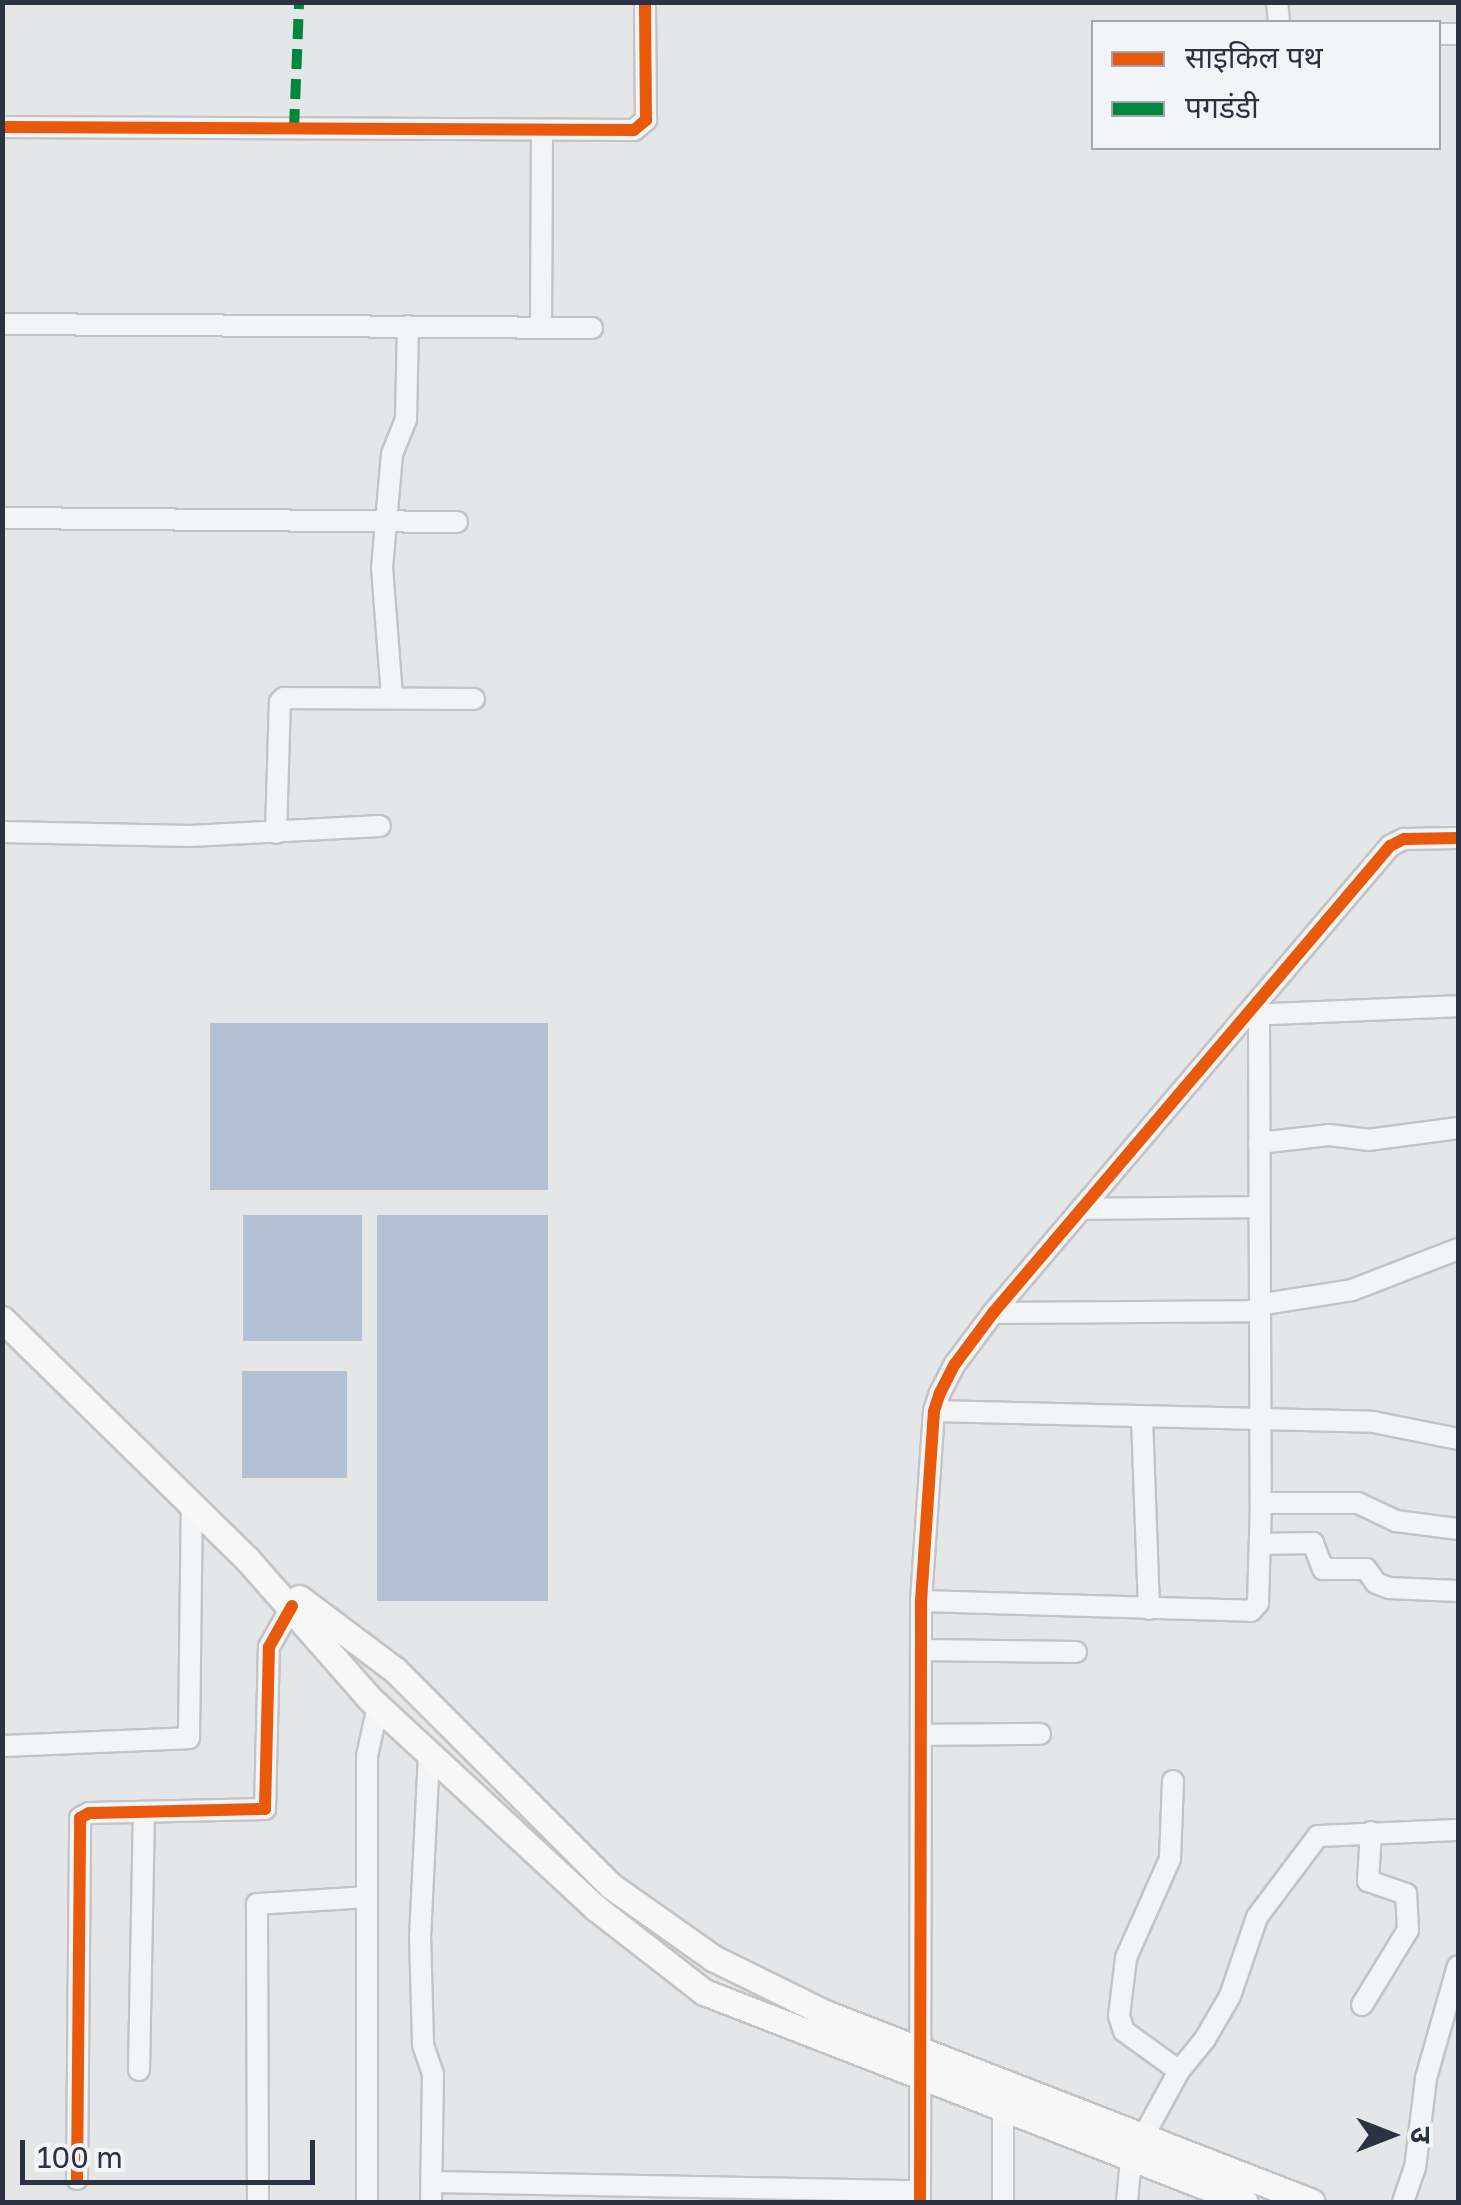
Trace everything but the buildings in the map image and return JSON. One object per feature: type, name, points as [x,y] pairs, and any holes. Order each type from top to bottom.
[{"type":"main road","points":[[2,1318],[248,1559],[378,1706],[596,1908],[704,1992],[920,2063],[1137,2148],[1245,2202]]},
{"type":"main road","points":[[248,1559],[395,1670],[611,1886],[713,1958],[1002,2109],[1312,2202]]},
{"type":"street","points":[[2,127],[542,132],[643,126],[646,2]]},
{"type":"street","points":[[541,327],[542,132]]},
{"type":"street","points":[[2,324],[592,328]]},
{"type":"street","points":[[392,697],[382,606],[392,454],[406,420],[408,326]]},
{"type":"street","points":[[2,518],[457,522]]},
{"type":"street","points":[[276,833],[280,702],[292,695],[474,698]]},
{"type":"street","points":[[2,832],[276,833],[380,826]]},
{"type":"street","points":[[429,1754],[420,1935],[423,2046],[433,2074],[431,2192],[920,2197],[921,1601],[934,1411],[954,1364],[993,1313],[1253,1016],[1390,846],[1404,839],[1458,838]]},
{"type":"street","points":[[1253,1016],[1458,1006]]},
{"type":"street","points":[[921,1601],[1254,1610],[1261,1503],[1259,1143],[1253,1016]]},
{"type":"street","points":[[1259,1143],[1329,1135],[1368,1140],[1402,1138],[1458,1128]]},
{"type":"street","points":[[1081,1209],[1259,1206]]},
{"type":"street","points":[[993,1313],[1154,1314],[1257,1308],[1352,1290],[1458,1248]]},
{"type":"street","points":[[934,1411],[1373,1422],[1458,1439]]},
{"type":"street","points":[[1142,1418],[1149,1609]]},
{"type":"street","points":[[1261,1503],[1364,1504],[1396,1521],[1458,1529]]},
{"type":"street","points":[[2,1746],[189,1738],[192,1505]]},
{"type":"street","points":[[1260,1544],[1313,1543],[1324,1569],[1366,1569],[1376,1583],[1389,1588],[1458,1591]]},
{"type":"street","points":[[77,2179],[80,1818],[89,1813],[265,1809],[268,1647],[292,1606]]},
{"type":"street","points":[[921,1650],[1076,1652]]},
{"type":"street","points":[[367,2202],[368,1750],[378,1706]]},
{"type":"street","points":[[921,1735],[1040,1734]]},
{"type":"street","points":[[1172,1782],[1170,1860],[1126,1958],[1119,2016],[1124,2030],[1179,2071]]},
{"type":"street","points":[[139,2070],[144,1812]]},
{"type":"street","points":[[1128,2202],[1137,2148],[1179,2071],[1205,2039],[1230,1996],[1258,1917],[1316,1839],[1326,1833],[1458,1830]]},
{"type":"street","points":[[1362,2005],[1408,1930],[1406,1894],[1368,1880],[1371,1832]]},
{"type":"street","points":[[258,2202],[258,1902],[367,1897]]},
{"type":"street","points":[[1403,2202],[1415,2168],[1426,2078],[1458,1966]]},
{"type":"street","points":[[1002,2109],[1002,2202]]},
{"type":"water","points":[[210,1023],[548,1023],[548,1190],[210,1190]]},
{"type":"water","points":[[243,1215],[362,1215],[362,1341],[243,1341]]},
{"type":"water","points":[[377,1215],[548,1215],[548,1601],[377,1601]]},
{"type":"water","points":[[242,1371],[347,1371],[347,1478],[242,1478]]},
{"type":"marked path","points":[[294,129],[299,2]]},
{"type":"cycle path","points":[[2,127],[634,130],[646,120],[645,2]]},
{"type":"cycle path","points":[[920,2202],[921,1601],[934,1411],[940,1393],[955,1364],[993,1313],[1390,846],[1404,839],[1458,838]]},
{"type":"cycle path","points":[[77,2179],[80,1818],[89,1813],[265,1809],[269,1647],[292,1606]]}]
